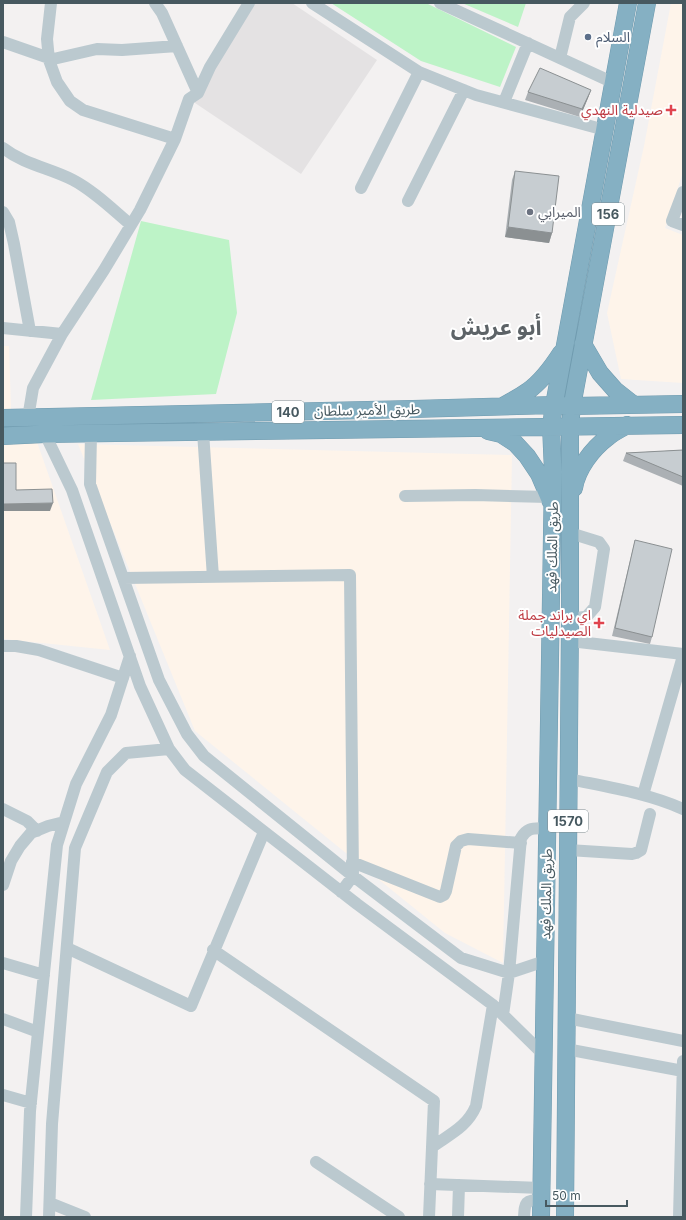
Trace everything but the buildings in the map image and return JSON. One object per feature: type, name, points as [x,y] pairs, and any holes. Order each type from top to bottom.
[{"type":"highway","name":"طريق الملك فهد","points":[[541,1217],[550,501],[553,472],[551,426],[628,3]]},
{"type":"highway","name":"طريق الملك فهد","points":[[565,1217],[570,641],[570,426],[583,344],[647,3]]},
{"type":"highway","points":[[583,344],[600,373],[615,390],[634,405]]},
{"type":"highway","points":[[502,406],[528,392],[540,381],[564,348]]},
{"type":"highway","name":"طريق الأمير سلطان","points":[[3,418],[502,406],[683,404]]},
{"type":"highway","points":[[570,504],[575,479],[586,460],[608,437],[628,425]]},
{"type":"highway","name":"طريق الأمير سلطان","points":[[3,436],[45,434],[683,425]]},
{"type":"highway","points":[[474,428],[501,434],[515,443],[527,456],[539,474],[550,501]]},
{"type":"street","points":[[51,3],[47,39],[49,59],[57,82],[70,101],[84,110],[175,139]]},
{"type":"street","points":[[155,3],[162,13],[198,93]]},
{"type":"street","points":[[28,418],[33,388],[62,334],[104,270],[140,210],[175,139],[189,99],[198,93],[210,67],[249,3]]},
{"type":"street","points":[[312,3],[419,72],[476,95],[605,130]]},
{"type":"street","points":[[440,3],[614,83]]},
{"type":"street","points":[[560,58],[570,17],[584,3]]},
{"type":"street","points":[[3,42],[49,59],[97,49],[122,50],[177,46]]},
{"type":"street","points":[[504,102],[528,43]]},
{"type":"street","points":[[361,188],[419,72]]},
{"type":"street","points":[[408,201],[464,90]]},
{"type":"street","points":[[3,148],[26,162],[73,180],[88,189],[131,225]]},
{"type":"street","points":[[683,192],[672,221],[683,225]]},
{"type":"street","points":[[3,212],[9,222],[14,244],[30,331]]},
{"type":"street","points":[[3,328],[62,334]]},
{"type":"street","points":[[203,432],[213,577]]},
{"type":"street","points":[[45,434],[72,490],[140,686],[170,749],[185,770],[341,892],[493,1005],[544,1055]]},
{"type":"street","points":[[91,434],[90,484],[159,680],[187,734],[204,756],[353,876],[461,958],[509,973],[545,962]]},
{"type":"street","points":[[405,496],[475,495],[550,501]]},
{"type":"street","points":[[570,533],[599,542],[604,549],[595,607],[588,615],[584,617],[570,619]]},
{"type":"street","points":[[89,540],[108,534]]},
{"type":"street","points":[[123,578],[350,575],[353,876],[341,892]]},
{"type":"street","points":[[570,641],[683,655],[643,795]]},
{"type":"street","points":[[3,646],[16,646],[40,650],[123,678]]},
{"type":"street","points":[[26,1217],[31,1103],[57,845],[76,784],[111,715],[130,656]]},
{"type":"street","points":[[49,1217],[52,1124],[75,848],[107,772],[126,754],[170,749]]},
{"type":"street","points":[[569,779],[643,795],[683,809]]},
{"type":"street","points":[[3,809],[27,821],[37,831]]},
{"type":"street","points":[[568,850],[636,853],[641,850],[650,814]]},
{"type":"street","points":[[3,885],[5,872],[20,846],[31,833],[48,826],[64,822]]},
{"type":"street","points":[[503,1014],[509,973],[521,838],[529,829],[547,828]]},
{"type":"street","points":[[67,948],[191,1006],[213,950],[264,832]]},
{"type":"street","points":[[352,862],[440,897],[444,895],[446,891],[456,846],[461,840],[468,839],[521,843]]},
{"type":"street","points":[[213,950],[434,1101],[429,1217]]},
{"type":"street","points":[[3,962],[44,975]]},
{"type":"street","points":[[432,1146],[465,1124],[472,1116],[476,1106],[493,1005]]},
{"type":"street","points":[[567,1018],[683,1041]]},
{"type":"street","points":[[3,1019],[38,1032]]},
{"type":"street","points":[[566,1048],[683,1071]]},
{"type":"street","points":[[679,1217],[683,1061]]},
{"type":"street","points":[[3,1096],[31,1103]]},
{"type":"street","points":[[316,1162],[400,1217]]},
{"type":"street","points":[[430,1184],[459,1185],[541,1194]]},
{"type":"street","points":[[458,1217],[459,1185]]},
{"type":"street","points":[[524,1217],[525,1205],[527,1202],[541,1194]]},
{"type":"street","points":[[50,1203],[85,1217]]},
{"type":"shaded area","points":[[253,3],[292,3],[377,60],[301,174],[189,99]]},
{"type":"shaded area","points":[[671,3],[683,3],[683,172],[665,228],[683,235],[683,383],[621,379],[607,313],[644,146]]},
{"type":"shaded area","points":[[3,346],[9,346],[11,409],[3,409]]},
{"type":"shaded area","points":[[37,442],[110,650],[3,639],[3,445]]},
{"type":"shaded area","points":[[78,444],[512,455],[503,963],[445,933],[195,731]]},
{"type":"green space","points":[[331,3],[426,3],[516,47],[500,87],[421,61]]},
{"type":"green space","points":[[462,3],[526,3],[518,27]]},
{"type":"green space","points":[[141,221],[229,240],[237,313],[216,394],[91,400]]},
{"type":"place","name":"السلام","points":[[588,37]]},
{"type":"place","name":"صيدلية النهدي","points":[[671,110]]},
{"type":"place","name":"الميرابي","points":[[530,212]]},
{"type":"place","name":"اي براند جملة الصيدليات","points":[[599,623]]},
{"type":"district","name":"أبو عريش","points":[[496,327]]}]
